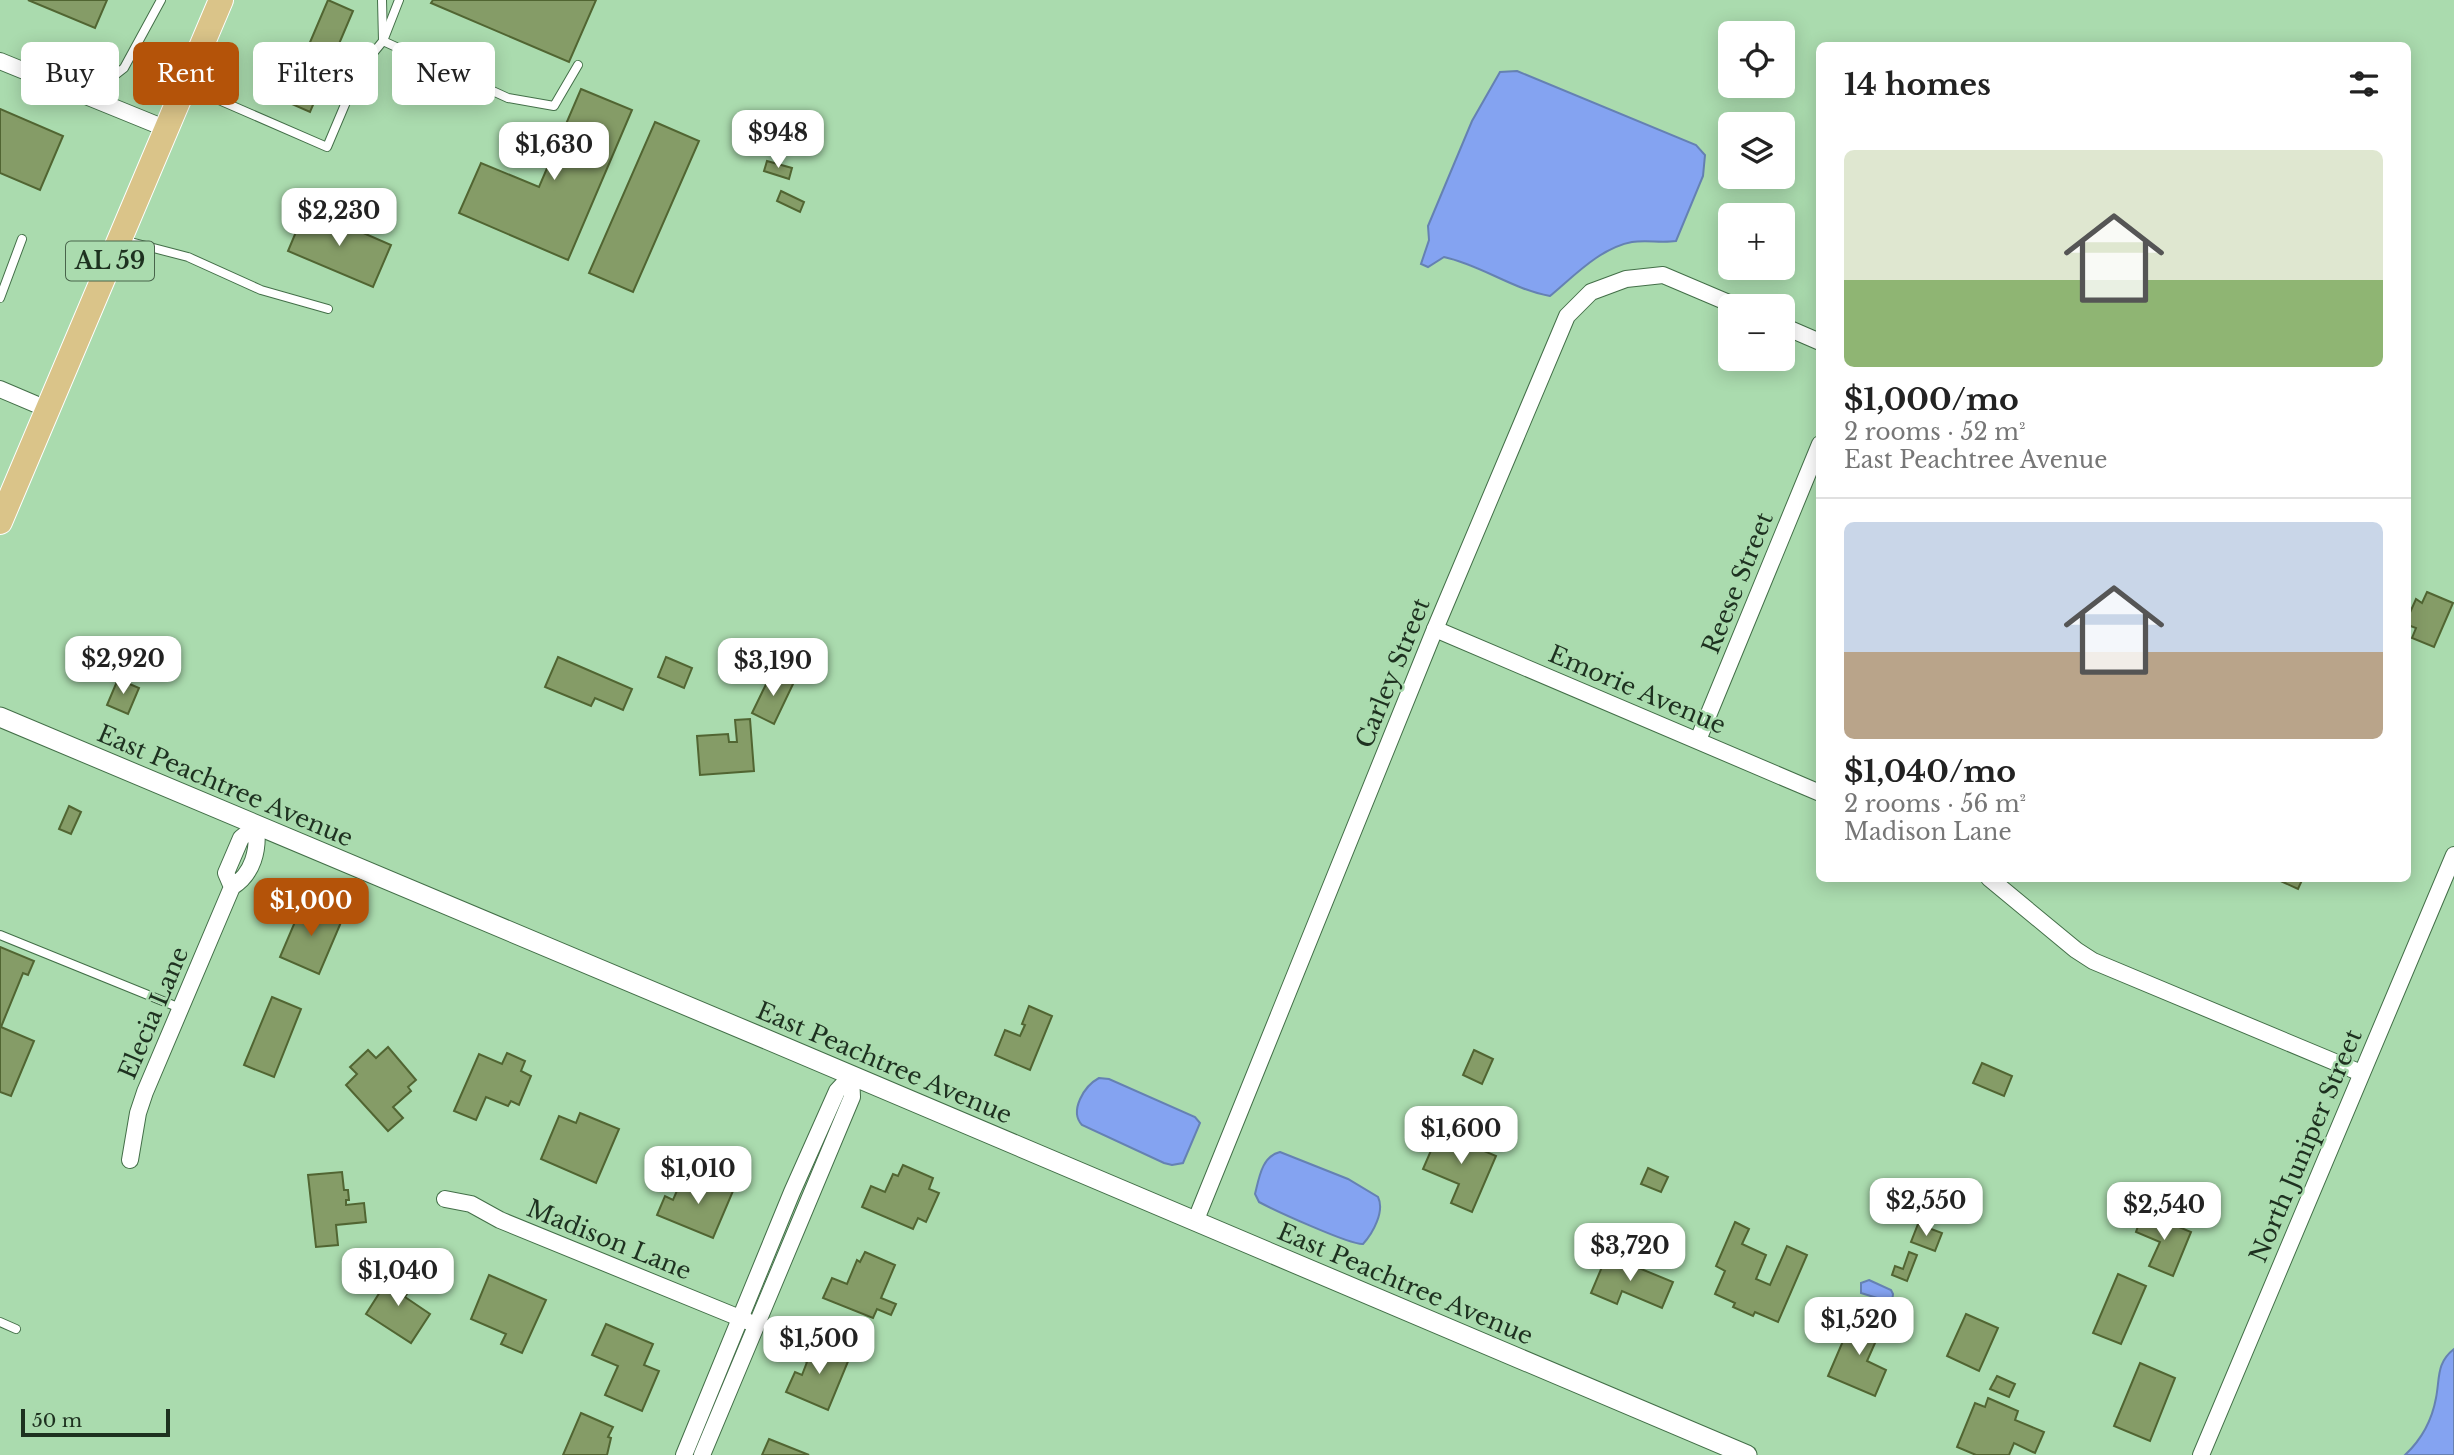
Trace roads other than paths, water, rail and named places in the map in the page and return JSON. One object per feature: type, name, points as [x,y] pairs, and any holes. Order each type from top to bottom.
[{"type":"main road","name":"AL 59","points":[[203,42],[221,0]]},
{"type":"main road","name":"AL 59","points":[[0,522],[177,105]]},
{"type":"street","points":[[0,61],[21,70]]},
{"type":"street","points":[[107,105],[167,129]]},
{"type":"street","name":"Carley Street","points":[[1195,1222],[1435,629],[1567,316],[1591,292],[1626,279],[1663,275],[1718,298]]},
{"type":"street","points":[[1795,331],[1816,340]]},
{"type":"street","points":[[0,389],[47,410]]},
{"type":"street","name":"Reese Street","points":[[1698,740],[1816,454]]},
{"type":"street","name":"Emorie Avenue","points":[[1435,629],[1816,791]]},
{"type":"street","name":"East Peachtree Avenue","points":[[0,717],[1747,1455]]},
{"type":"street","name":"Elecia Lane","points":[[130,1160],[138,1113],[145,1092],[232,887],[226,873],[241,838],[256,826]]},
{"type":"street","name":"North Juniper Street","points":[[2201,1455],[2454,855]]},
{"type":"street","points":[[1994,882],[2093,961],[2361,1073]]},
{"type":"street","points":[[684,1455],[739,1318],[837,1090],[851,1076]]},
{"type":"street","points":[[702,1455],[852,1097],[851,1076]]},
{"type":"street","name":"Madison Lane","points":[[445,1199],[471,1204],[500,1220],[756,1325]]},
{"type":"lane","points":[[119,72],[124,68],[161,0]]},
{"type":"lane","points":[[382,0],[383,41]]},
{"type":"lane","points":[[231,105],[327,147],[360,69],[383,41],[399,0]]},
{"type":"lane","points":[[383,41],[508,97],[554,106],[579,65]]},
{"type":"lane","points":[[0,298],[22,239]]},
{"type":"lane","points":[[120,239],[188,257],[261,290],[328,309]]},
{"type":"lane","points":[[0,934],[180,1008]]},
{"type":"lane","points":[[0,1322],[16,1329]]},
{"type":"water","points":[[1517,71],[1696,145],[1705,155],[1703,176],[1676,241],[1637,241],[1620,245],[1598,256],[1550,296],[1444,257],[1428,267],[1421,264],[1429,240],[1428,226],[1472,121],[1500,72]]},
{"type":"water","points":[[1099,1078],[1109,1079],[1195,1117],[1200,1123],[1183,1163],[1164,1163],[1082,1125],[1077,1113],[1080,1099],[1088,1087]]},
{"type":"water","points":[[1280,1152],[1348,1179],[1378,1197],[1379,1215],[1371,1234],[1363,1244],[1328,1233],[1259,1202],[1255,1194],[1262,1168],[1269,1158]]},
{"type":"water","points":[[1869,1280],[1891,1290],[1892,1302],[1886,1305],[1877,1298],[1861,1293],[1861,1283]]},
{"type":"water","points":[[2454,1349],[2454,1455],[2405,1455],[2429,1422],[2441,1365]]}]
